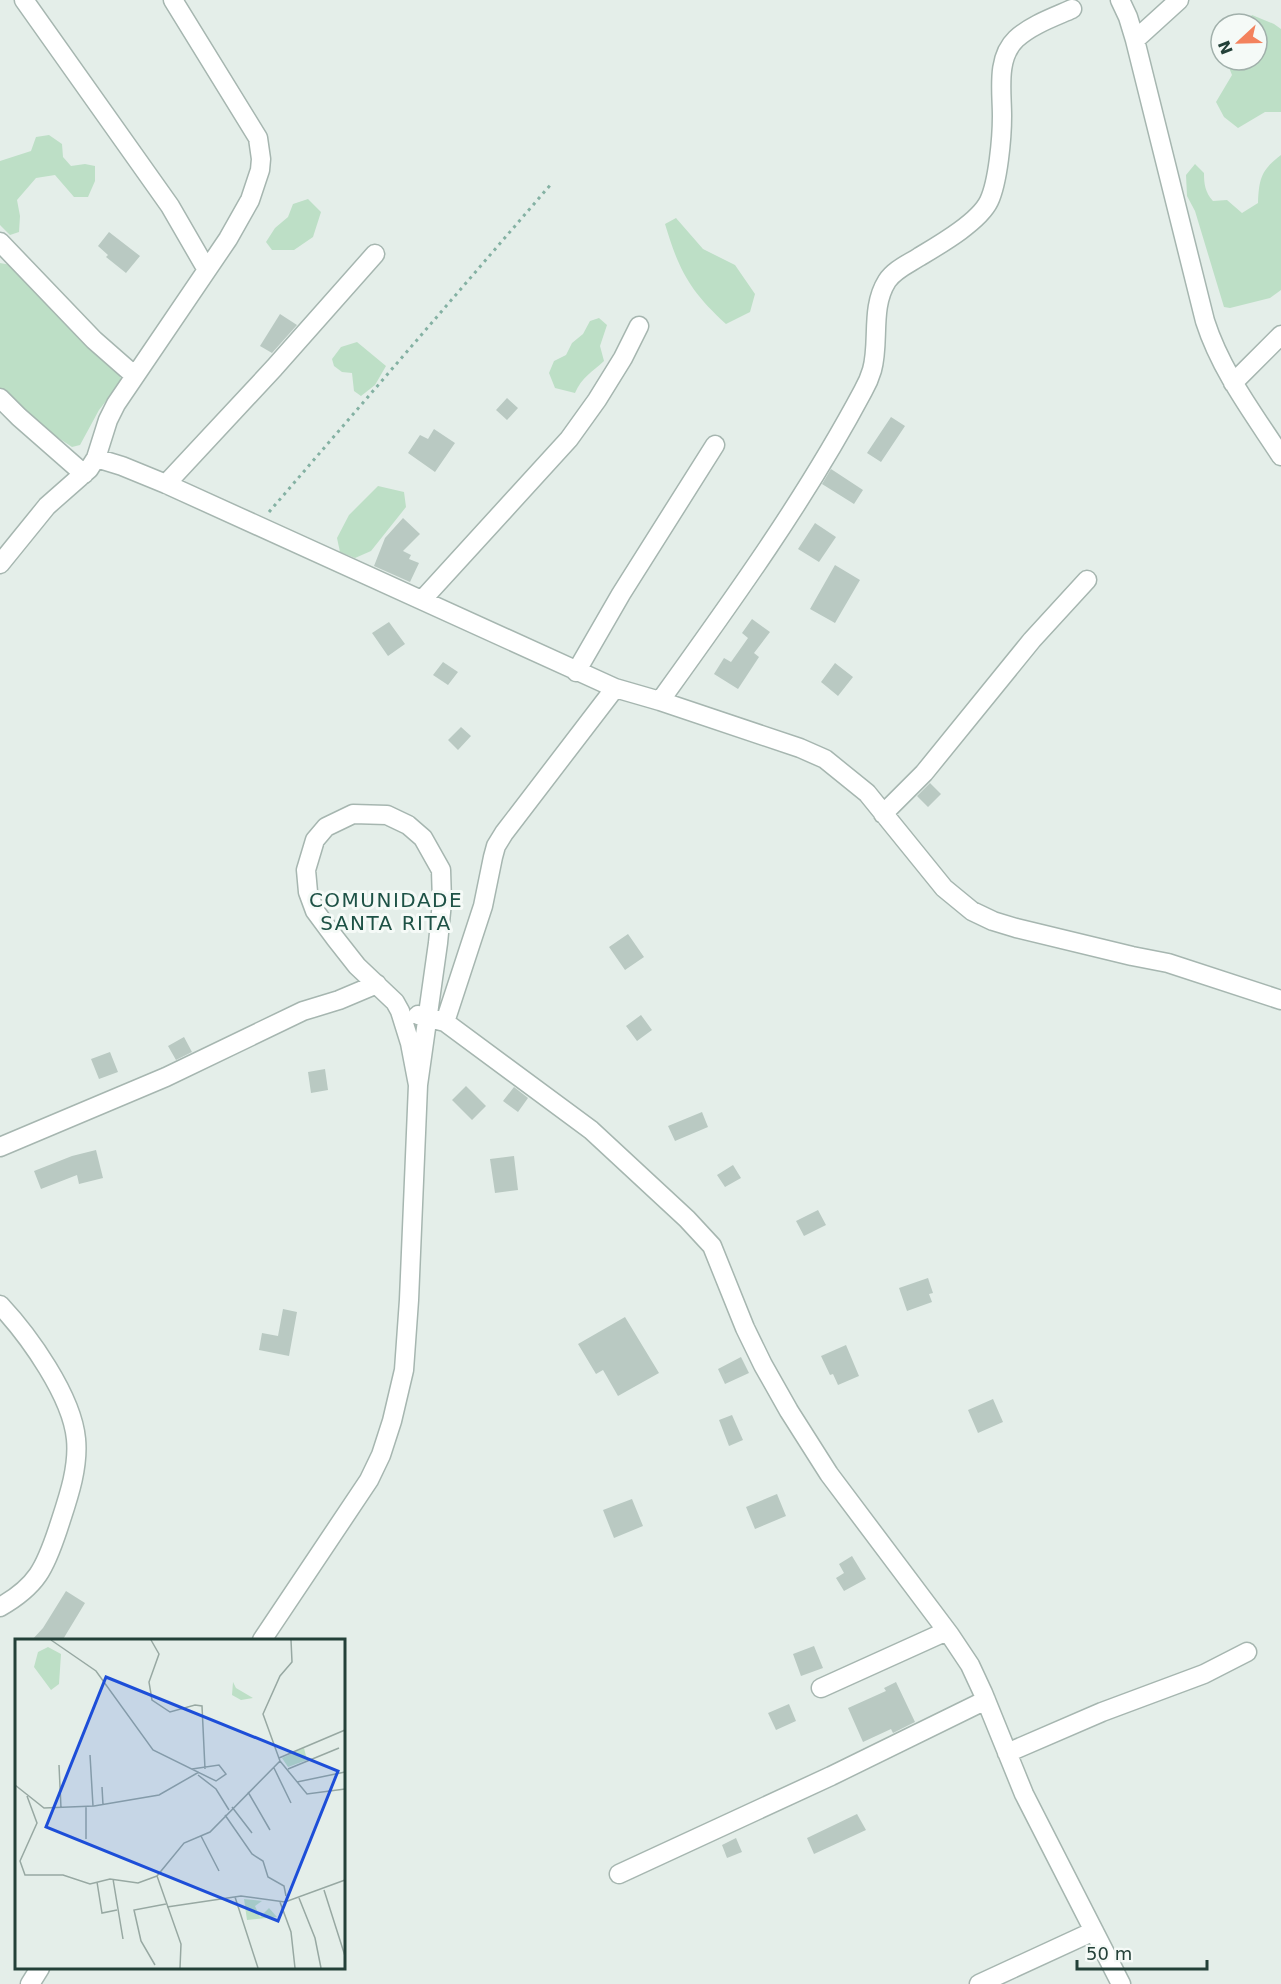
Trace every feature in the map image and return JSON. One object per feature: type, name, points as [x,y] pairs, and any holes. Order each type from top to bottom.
[{"type":"street","points":[[24,0],[170,206],[207,270]]},
{"type":"street","points":[[0,564],[47,506],[89,469],[96,458],[108,420],[116,404],[228,239],[250,200],[260,170],[258,138],[173,0]]},
{"type":"street","points":[[1120,0],[1135,40],[1205,321],[1219,358],[1233,383],[1281,456]]},
{"type":"street","points":[[1135,40],[1179,0]]},
{"type":"street","points":[[660,701],[774,537],[864,389],[873,369],[880,295],[887,280],[901,267],[943,242],[974,219],[988,202],[995,181],[1002,118],[1001,77],[1006,53],[1016,39],[1038,25],[1072,9]]},
{"type":"street","points":[[0,242],[7,256],[135,376]]},
{"type":"street","points":[[166,484],[375,254]]},
{"type":"street","points":[[422,600],[569,439],[597,400],[639,327]]},
{"type":"street","points":[[1233,383],[1281,335]]},
{"type":"street","points":[[0,398],[26,424],[84,474]]},
{"type":"street","points":[[576,672],[621,594],[715,445]]},
{"type":"street","points":[[96,458],[166,484],[258,525],[576,672],[615,688],[800,748],[825,759],[867,793],[944,888],[972,911],[993,921],[1131,956],[1168,963],[1281,1000]]},
{"type":"street","points":[[883,813],[924,773],[1032,640],[1088,580]]},
{"type":"street","points":[[445,1022],[483,906],[496,846],[504,832],[615,688]]},
{"type":"street","points":[[263,1639],[369,1480],[381,1455],[392,1421],[404,1370],[417,1085],[439,933],[442,902],[441,870],[423,838],[408,825],[387,815],[353,814],[326,826],[315,840],[306,870],[308,892],[315,911],[357,966],[395,1002],[410,1043],[417,1085]]},
{"type":"street","points":[[0,1147],[166,1077],[303,1011],[339,1000],[377,984]]},
{"type":"street","points":[[400,1011],[445,1022],[591,1130],[687,1219],[711,1245],[745,1328],[789,1411],[829,1474],[970,1665],[1042,1832],[1121,1984]]},
{"type":"street","points":[[0,1305],[18,1325],[55,1382],[69,1411],[76,1439],[74,1475],[47,1561],[34,1582],[16,1598],[0,1607]]},
{"type":"street","points":[[821,1688],[947,1631]]},
{"type":"street","points":[[1007,1753],[1102,1712],[1204,1674],[1247,1652]]},
{"type":"street","points":[[619,1874],[831,1776],[986,1700]]},
{"type":"street","points":[[979,1984],[1094,1931]]},
{"type":"street","points":[[30,1984],[39,1969]]},
{"type":"path","points":[[258,525],[552,183]]},
{"type":"green space","points":[[1269,22],[1281,29],[1281,112],[1265,112],[1238,128],[1224,117],[1216,102],[1232,75],[1231,72],[1269,72]]},
{"type":"green space","points":[[49,135],[62,144],[63,157],[71,166],[85,164],[95,166],[95,181],[88,197],[74,197],[55,175],[36,178],[17,200],[20,216],[19,232],[10,235],[0,225],[0,161],[31,151],[36,137]]},
{"type":"green space","points":[[1281,155],[1281,290],[1270,298],[1230,308],[1224,307],[1195,211],[1187,196],[1186,175],[1195,164],[1204,173],[1206,188],[1213,201],[1227,200],[1242,213],[1258,203],[1262,176],[1269,165]]},
{"type":"green space","points":[[308,199],[321,212],[313,237],[294,250],[272,250],[266,242],[275,228],[288,217],[293,204]]},
{"type":"green space","points":[[676,218],[703,249],[735,265],[755,294],[750,312],[726,324],[703,301],[687,279],[675,255],[665,224]]},
{"type":"green space","points":[[0,263],[11,265],[66,324],[118,372],[121,379],[117,387],[99,410],[80,445],[72,447],[45,429],[0,390]]},
{"type":"green space","points":[[599,318],[607,325],[600,346],[604,361],[584,379],[575,393],[555,388],[549,373],[554,361],[566,355],[572,343],[583,334],[590,321]]},
{"type":"green space","points":[[357,342],[386,366],[375,385],[361,396],[354,391],[352,373],[342,372],[334,366],[332,359],[341,347]]},
{"type":"green space","points":[[378,486],[404,492],[406,507],[371,551],[355,558],[340,552],[337,538],[349,515]]},
{"type":"building","points":[[109,232],[140,256],[126,273],[106,257],[108,255],[98,246]]},
{"type":"building","points":[[280,314],[297,325],[272,353],[260,346]]},
{"type":"building","points":[[507,398],[518,408],[507,420],[496,410]]},
{"type":"building","points":[[891,417],[905,426],[881,462],[867,453]]},
{"type":"building","points":[[434,429],[455,443],[435,472],[408,453],[420,435],[428,439]]},
{"type":"building","points":[[831,469],[863,490],[854,504],[822,484]]},
{"type":"building","points":[[403,518],[420,534],[403,551],[411,555],[409,559],[419,563],[410,582],[374,566],[385,538]]},
{"type":"building","points":[[815,523],[836,537],[819,562],[798,549]]},
{"type":"building","points":[[835,565],[860,580],[835,623],[810,609]]},
{"type":"building","points":[[752,619],[770,632],[754,653],[759,657],[738,689],[714,674],[724,658],[731,662],[748,638],[742,633]]},
{"type":"building","points":[[389,622],[405,644],[388,656],[372,633]]},
{"type":"building","points":[[443,662],[458,672],[448,685],[433,675]]},
{"type":"building","points":[[835,663],[853,677],[838,696],[821,682]]},
{"type":"building","points":[[461,727],[471,736],[458,750],[448,740]]},
{"type":"building","points":[[930,783],[941,794],[928,807],[917,796]]},
{"type":"building","points":[[628,934],[644,957],[625,970],[609,947]]},
{"type":"building","points":[[641,1015],[652,1030],[637,1041],[626,1026]]},
{"type":"building","points":[[184,1037],[192,1052],[176,1060],[168,1046]]},
{"type":"building","points":[[110,1052],[118,1072],[99,1079],[91,1059]]},
{"type":"building","points":[[325,1069],[328,1090],[311,1093],[308,1072]]},
{"type":"building","points":[[466,1086],[486,1106],[472,1120],[452,1100]]},
{"type":"building","points":[[514,1087],[528,1098],[518,1112],[503,1101]]},
{"type":"building","points":[[702,1112],[708,1127],[675,1141],[668,1126]]},
{"type":"building","points":[[96,1150],[103,1178],[79,1184],[77,1175],[41,1189],[34,1171],[72,1156]]},
{"type":"building","points":[[514,1156],[518,1190],[495,1193],[490,1159]]},
{"type":"building","points":[[733,1165],[741,1178],[725,1187],[717,1175]]},
{"type":"building","points":[[818,1210],[826,1225],[804,1236],[796,1221]]},
{"type":"building","points":[[928,1278],[933,1293],[929,1294],[932,1302],[907,1311],[899,1288]]},
{"type":"building","points":[[283,1309],[297,1312],[289,1356],[259,1350],[262,1333],[278,1336]]},
{"type":"building","points":[[625,1317],[659,1373],[618,1396],[603,1370],[596,1374],[578,1344]]},
{"type":"building","points":[[846,1345],[859,1376],[838,1385],[833,1374],[830,1375],[821,1356]]},
{"type":"building","points":[[741,1357],[749,1373],[725,1384],[718,1369]]},
{"type":"building","points":[[993,1399],[1003,1422],[978,1433],[968,1410]]},
{"type":"building","points":[[732,1415],[743,1440],[729,1446],[719,1420]]},
{"type":"building","points":[[777,1494],[786,1516],[755,1529],[746,1507]]},
{"type":"building","points":[[632,1499],[643,1526],[614,1538],[603,1510]]},
{"type":"building","points":[[852,1556],[866,1579],[844,1591],[836,1578],[844,1573],[839,1564]]},
{"type":"building","points":[[66,1591],[85,1603],[63,1639],[33,1639],[43,1628]]},
{"type":"building","points":[[814,1646],[823,1668],[801,1676],[793,1654]]},
{"type":"building","points":[[896,1682],[915,1722],[893,1733],[891,1729],[863,1742],[848,1708],[886,1691],[884,1688]]},
{"type":"building","points":[[789,1704],[796,1721],[776,1730],[768,1713]]},
{"type":"building","points":[[857,1814],[866,1830],[814,1854],[807,1838]]},
{"type":"building","points":[[736,1838],[742,1852],[727,1858],[722,1845]]},
{"type":"district","name":"COMUNIDADE SANTA RITA","points":[[386,912]]}]
